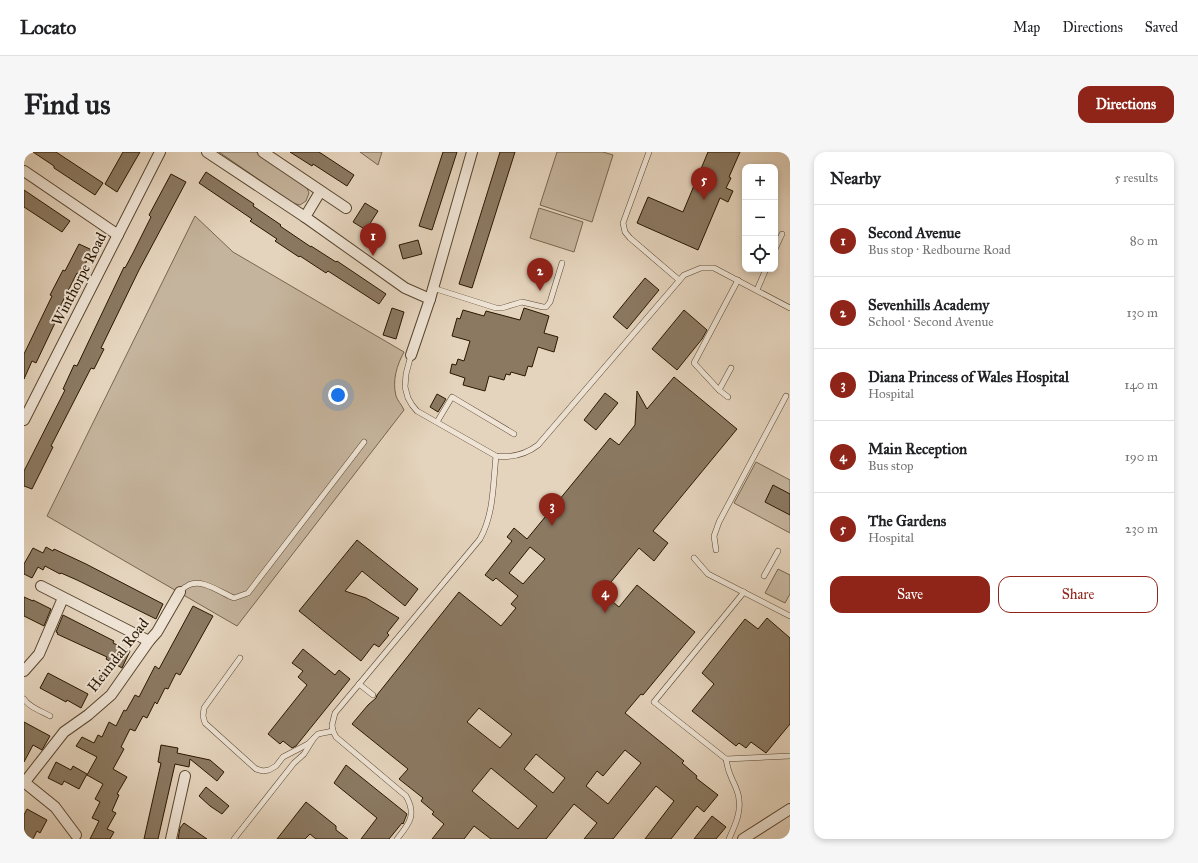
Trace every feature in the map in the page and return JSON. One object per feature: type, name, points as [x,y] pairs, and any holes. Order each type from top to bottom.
[{"type":"street","name":"Winthorpe Road","points":[[24,420],[160,152]]},
{"type":"street","points":[[207,152],[305,217],[405,288],[430,299]]},
{"type":"street","points":[[263,152],[320,192],[346,208]]},
{"type":"street","points":[[411,355],[430,299],[472,152]]},
{"type":"street","points":[[24,171],[118,235]]},
{"type":"street","points":[[305,217],[320,192]]},
{"type":"street","points":[[41,586],[149,641]]},
{"type":"street","name":"Heimdal Road","points":[[24,782],[64,732],[88,715],[111,694],[157,632],[180,592]]},
{"type":"street","points":[[24,671],[39,654],[64,598]]},
{"type":"street","points":[[172,839],[185,776]]},
{"type":"street","points":[[24,782],[55,807],[76,835]]},
{"type":"street","points":[[743,839],[790,809]]},
{"type":"lane","points":[[649,152],[625,216],[623,223],[624,228],[630,238],[679,280]]},
{"type":"lane","points":[[778,243],[782,234]]},
{"type":"lane","points":[[433,288],[496,308],[502,308],[522,302],[546,307],[550,302],[562,263]]},
{"type":"lane","points":[[411,355],[406,374],[405,387],[408,398],[417,411],[496,456],[516,456],[525,453],[538,445],[684,275],[701,268],[714,268],[790,308]]},
{"type":"lane","points":[[757,290],[765,272]]},
{"type":"lane","points":[[728,397],[719,390],[694,364],[738,280]]},
{"type":"lane","points":[[719,390],[731,368]]},
{"type":"lane","points":[[716,550],[714,536],[719,522],[786,396]]},
{"type":"lane","points":[[437,422],[452,398],[514,434]]},
{"type":"lane","points":[[180,592],[187,585],[196,583],[206,585],[234,598],[248,593],[364,442]]},
{"type":"lane","points":[[397,839],[407,827],[411,815],[411,808],[406,796],[336,737],[333,731],[332,721],[335,713],[480,539],[485,530],[492,502],[496,456]]},
{"type":"lane","points":[[764,576],[778,551]]},
{"type":"lane","points":[[694,558],[708,574],[790,616]]},
{"type":"lane","points":[[729,839],[735,826],[740,801],[737,790],[729,773],[726,759],[654,702],[744,592]]},
{"type":"lane","points":[[240,658],[204,708],[203,716],[205,723],[256,769],[263,771],[269,770],[276,766],[283,757],[308,744],[318,734],[333,731]]},
{"type":"lane","points":[[359,684],[372,695]]},
{"type":"lane","points":[[24,699],[26,702],[50,716]]},
{"type":"lane","points":[[234,839],[294,763],[304,754],[314,738]]},
{"type":"lane","points":[[726,759],[790,756]]},
{"type":"shaded area","points":[[219,152],[256,152],[307,188],[309,193],[306,201],[300,205],[293,203]]},
{"type":"shaded area","points":[[360,152],[382,152],[378,165]]},
{"type":"shaded area","points":[[557,152],[603,152],[613,155],[592,222],[540,205]]},
{"type":"shaded area","points":[[539,208],[583,222],[574,252],[530,238]]},
{"type":"shaded area","points":[[195,216],[233,252],[404,352],[397,367],[395,390],[397,398],[404,410],[237,626],[47,516]]},
{"type":"shaded area","points":[[756,462],[790,480],[790,533],[734,503]]},
{"type":"shaded area","points":[[778,569],[790,575],[790,594],[785,603],[765,593]]},
{"type":"building","points":[[33,152],[56,152],[103,183],[95,195]]},
{"type":"building","points":[[123,152],[140,152],[117,192],[105,184]]},
{"type":"building","points":[[290,152],[319,152],[354,175],[347,186],[313,164],[312,166]]},
{"type":"building","points":[[443,152],[457,152],[432,230],[419,226]]},
{"type":"building","points":[[500,152],[515,152],[472,288],[459,284]]},
{"type":"building","points":[[708,152],[740,152],[726,188],[733,191],[728,202],[720,198],[698,250],[637,223],[648,197],[683,212]]},
{"type":"building","points":[[206,172],[254,204],[253,206],[281,225],[280,226],[311,247],[336,262],[337,261],[386,294],[379,304],[328,271],[326,273],[275,241],[277,239],[250,221],[252,219],[199,183]]},
{"type":"building","points":[[171,174],[186,182],[139,270],[101,348],[104,349],[94,369],[91,368],[51,446],[53,447],[32,489],[24,486],[24,471],[65,390],[63,389],[74,365],[77,366],[124,267],[125,268],[151,217],[149,215]]},
{"type":"building","points":[[24,190],[70,221],[62,232],[24,207]]},
{"type":"building","points":[[365,203],[378,211],[366,230],[353,222]]},
{"type":"building","points":[[418,240],[422,254],[403,259],[399,245]]},
{"type":"building","points":[[79,244],[92,250],[80,275],[77,273],[61,305],[63,306],[36,363],[32,361],[24,379],[24,354],[52,296],[50,295]]},
{"type":"building","points":[[645,278],[659,290],[627,329],[613,317]]},
{"type":"building","points":[[392,308],[404,312],[396,339],[383,335]]},
{"type":"building","points":[[524,308],[549,316],[544,333],[558,337],[554,352],[538,347],[532,367],[528,366],[525,376],[511,372],[510,375],[506,374],[504,380],[489,376],[485,391],[463,385],[465,378],[450,373],[452,364],[456,365],[458,359],[464,361],[470,341],[452,336],[457,318],[460,319],[463,310],[484,316],[486,311],[520,320]]},
{"type":"building","points":[[684,310],[707,330],[702,339],[677,370],[652,349]]},
{"type":"building","points":[[674,377],[737,429],[653,531],[668,543],[654,561],[639,548],[602,593],[619,607],[637,585],[695,632],[643,695],[641,694],[625,713],[684,761],[682,763],[697,776],[696,778],[718,795],[704,812],[697,806],[671,839],[645,839],[674,801],[656,786],[613,839],[584,839],[597,823],[574,804],[546,839],[491,839],[474,826],[464,839],[432,839],[444,824],[432,814],[434,812],[421,801],[423,798],[399,779],[408,769],[352,724],[376,698],[459,592],[501,626],[516,608],[511,604],[518,596],[496,578],[493,581],[485,575],[512,541],[507,537],[514,528],[527,539],[610,438],[619,445],[635,425],[637,391],[647,409]],"holes":[[[530,547],[545,559],[523,584],[509,573]],[[479,708],[512,734],[500,748],[467,722]],[[625,750],[641,763],[608,804],[586,786],[597,771],[603,776]],[[536,754],[565,778],[553,793],[524,769]],[[491,768],[537,806],[518,829],[472,791]]]},
{"type":"building","points":[[605,393],[618,403],[596,430],[584,420]]},
{"type":"building","points":[[437,394],[446,399],[438,412],[430,407]]},
{"type":"building","points":[[773,485],[790,494],[790,515],[765,502]]},
{"type":"building","points":[[357,540],[418,589],[405,606],[362,571],[345,591],[366,598],[399,618],[387,633],[389,635],[379,647],[374,644],[361,661],[299,611]]},
{"type":"building","points":[[46,547],[53,551],[54,549],[86,564],[163,604],[156,619],[45,566],[43,570],[38,567],[32,578],[24,574],[24,564],[33,548],[43,553]]},
{"type":"building","points":[[24,597],[51,609],[44,626],[24,616]]},
{"type":"building","points":[[193,606],[213,616],[180,675],[176,673],[168,689],[165,688],[157,704],[155,702],[147,718],[143,716],[135,731],[130,729],[121,747],[124,749],[113,769],[127,777],[117,794],[119,795],[112,811],[116,813],[107,829],[114,832],[110,839],[90,839],[99,821],[92,818],[100,802],[95,799],[103,784],[87,775],[97,757],[76,746],[82,737],[94,743],[98,735],[102,737],[109,722],[116,726],[124,710],[126,711],[135,695],[139,697],[155,666],[159,669]]},
{"type":"building","points":[[63,615],[114,641],[113,643],[130,651],[122,668],[106,659],[107,657],[57,634],[58,633],[56,632]]},
{"type":"building","points":[[767,618],[790,638],[790,724],[766,753],[751,742],[746,748],[739,743],[736,746],[692,711],[714,684],[702,673],[745,619],[758,629]]},
{"type":"building","points":[[303,649],[335,675],[339,670],[350,679],[296,746],[292,748],[283,741],[280,744],[268,734],[307,685],[298,677],[303,671],[292,663]]},
{"type":"building","points":[[48,673],[88,694],[81,708],[40,688]]},
{"type":"building","points":[[24,722],[50,736],[42,750],[33,745],[24,762]]},
{"type":"building","points":[[161,745],[178,748],[177,753],[210,760],[224,772],[217,781],[190,759],[189,767],[175,764],[158,839],[144,839],[161,763],[158,762]]},
{"type":"building","points":[[56,762],[71,770],[73,766],[87,774],[79,789],[64,781],[62,785],[48,778]]},
{"type":"building","points":[[346,765],[407,814],[403,824],[402,823],[389,839],[361,839],[377,818],[334,783]]},
{"type":"building","points":[[206,787],[229,806],[222,814],[199,796]]},
{"type":"building","points":[[306,802],[336,826],[336,830],[348,839],[316,839],[310,834],[305,839],[277,839]]},
{"type":"building","points":[[27,809],[47,820],[40,833],[37,831],[33,839],[24,839],[24,815]]},
{"type":"building","points":[[712,816],[726,827],[716,839],[694,839]]},
{"type":"building","points":[[184,823],[207,839],[178,839],[180,828]]},
{"type":"place","name":"The Gardens","points":[[704,200]]},
{"type":"place","name":"Second Avenue","points":[[373,256]]},
{"type":"place","name":"Sevenhills Academy","points":[[540,291]]},
{"type":"place","name":"Diana Princess of Wales Hospital","points":[[552,526]]},
{"type":"place","name":"Main Reception","points":[[605,613]]}]
